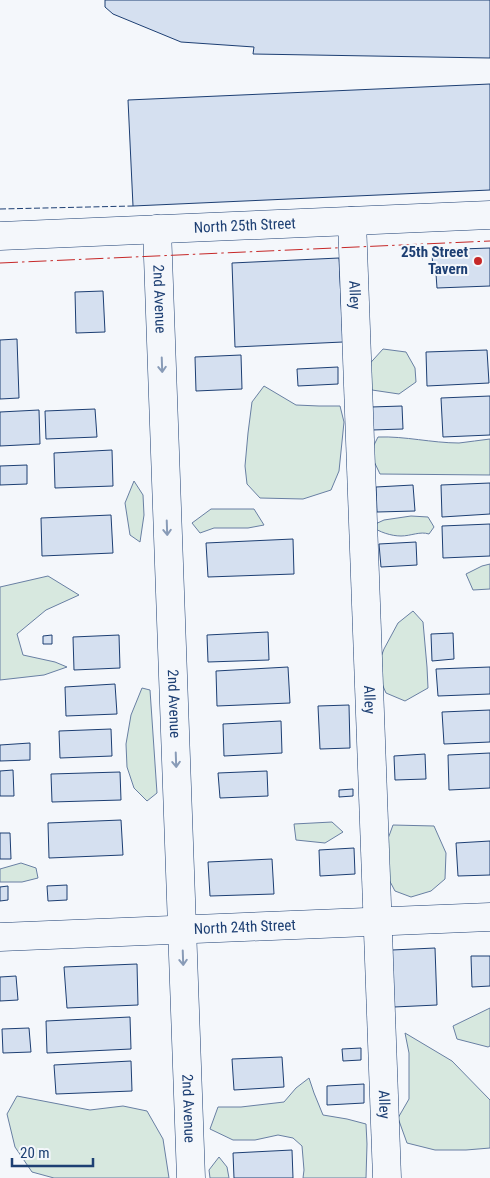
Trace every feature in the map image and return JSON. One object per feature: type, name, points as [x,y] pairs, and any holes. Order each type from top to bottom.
[{"type":"street","name":"North 25th Street","points":[[0,236],[490,215]]},
{"type":"street","name":"Alley","points":[[352,221],[387,1178]]},
{"type":"street","name":"2nd Avenue","points":[[157,229],[191,1178]]},
{"type":"street","name":"North 24th Street","points":[[0,937],[490,917]]},
{"type":"shaded area","points":[[383,349],[406,352],[415,368],[416,382],[399,394],[372,390],[364,370]]},
{"type":"shaded area","points":[[264,386],[296,405],[340,406],[344,422],[339,471],[331,490],[303,499],[260,498],[247,484],[245,466],[252,402]]},
{"type":"shaded area","points":[[378,437],[459,443],[490,439],[490,475],[380,474],[370,453]]},
{"type":"shaded area","points":[[134,481],[143,495],[144,515],[140,542],[130,535],[125,503]]},
{"type":"shaded area","points":[[211,509],[254,509],[264,525],[248,528],[214,528],[200,533],[192,523]]},
{"type":"shaded area","points":[[411,516],[428,517],[434,527],[429,534],[401,536],[385,533],[371,526],[384,520]]},
{"type":"shaded area","points":[[490,564],[490,589],[473,590],[466,574]]},
{"type":"shaded area","points":[[48,576],[79,595],[46,610],[17,634],[23,655],[55,662],[67,667],[44,675],[0,680],[0,587]]},
{"type":"shaded area","points":[[413,611],[423,622],[428,688],[405,701],[386,693],[376,670],[384,649],[398,623]]},
{"type":"shaded area","points":[[142,688],[150,690],[157,793],[147,801],[134,788],[127,767],[126,744],[131,715]]},
{"type":"shaded area","points":[[332,822],[343,832],[325,843],[296,840],[294,824]]},
{"type":"shaded area","points":[[393,825],[434,826],[446,853],[445,879],[431,891],[411,897],[395,891],[386,874],[385,847]]},
{"type":"shaded area","points":[[21,863],[36,868],[38,878],[22,882],[0,882],[0,869]]},
{"type":"shaded area","points":[[490,1008],[490,1046],[457,1039],[453,1026]]},
{"type":"shaded area","points":[[405,1033],[452,1061],[490,1100],[490,1148],[435,1150],[407,1143],[398,1118],[409,1099],[409,1053]]},
{"type":"shaded area","points":[[309,1078],[323,1115],[366,1124],[366,1178],[303,1178],[302,1146],[293,1138],[278,1135],[255,1140],[233,1140],[210,1129],[218,1107],[241,1107],[284,1102],[296,1088]]},
{"type":"shaded area","points":[[17,1096],[90,1110],[123,1106],[147,1111],[163,1139],[169,1178],[54,1178],[32,1172],[15,1147],[7,1114]]},
{"type":"shaded area","points":[[219,1157],[227,1167],[229,1178],[210,1178],[209,1170]]},
{"type":"building","points":[[105,0],[490,0],[490,58],[253,54],[254,47],[181,42],[113,14],[105,7]]},
{"type":"building","points":[[490,84],[490,190],[133,206],[128,100]]},
{"type":"building","points":[[490,248],[490,286],[437,288],[436,274],[433,275],[432,250]]},
{"type":"building","points":[[339,258],[343,342],[235,347],[232,263]]},
{"type":"building","points":[[103,291],[105,332],[76,333],[75,292]]},
{"type":"building","points":[[17,339],[19,398],[0,399],[0,340]]},
{"type":"building","points":[[487,350],[489,383],[427,386],[426,352]]},
{"type":"building","points":[[241,355],[242,389],[196,391],[195,357]]},
{"type":"building","points":[[338,367],[338,384],[298,386],[297,369]]},
{"type":"building","points":[[490,396],[490,435],[443,437],[441,398]]},
{"type":"building","points":[[402,406],[403,429],[372,430],[371,407]]},
{"type":"building","points":[[95,409],[97,437],[46,439],[45,411]]},
{"type":"building","points":[[39,410],[40,444],[0,446],[0,412]]},
{"type":"building","points":[[112,450],[113,486],[55,488],[54,453]]},
{"type":"building","points":[[27,465],[27,484],[0,485],[0,466]]},
{"type":"building","points":[[490,483],[490,514],[442,517],[441,485]]},
{"type":"building","points":[[413,485],[415,511],[377,512],[376,487]]},
{"type":"building","points":[[111,515],[113,553],[42,556],[41,518]]},
{"type":"building","points":[[490,524],[490,556],[443,558],[442,526]]},
{"type":"building","points":[[293,539],[294,574],[208,577],[206,543]]},
{"type":"building","points":[[416,542],[417,565],[381,567],[379,544]]},
{"type":"building","points":[[268,632],[269,660],[208,662],[207,635]]},
{"type":"building","points":[[453,633],[454,659],[432,661],[431,634]]},
{"type":"building","points":[[52,635],[52,644],[43,644],[43,636]]},
{"type":"building","points":[[119,635],[120,668],[74,670],[73,637]]},
{"type":"building","points":[[288,667],[290,703],[217,706],[216,671]]},
{"type":"building","points":[[490,667],[490,694],[438,696],[436,669]]},
{"type":"building","points":[[115,684],[117,714],[66,716],[65,687]]},
{"type":"building","points":[[349,705],[350,748],[320,749],[318,706]]},
{"type":"building","points":[[490,710],[490,742],[444,744],[442,712]]},
{"type":"building","points":[[281,721],[282,753],[224,756],[223,724]]},
{"type":"building","points":[[111,729],[112,756],[60,758],[59,731]]},
{"type":"building","points":[[30,743],[30,760],[0,761],[0,745]]},
{"type":"building","points":[[490,753],[490,788],[449,790],[448,755]]},
{"type":"building","points":[[425,754],[426,779],[395,780],[394,756]]},
{"type":"building","points":[[13,770],[14,796],[0,796],[0,771]]},
{"type":"building","points":[[267,771],[268,796],[220,798],[218,773]]},
{"type":"building","points":[[120,772],[121,800],[52,802],[51,774]]},
{"type":"building","points":[[353,789],[353,796],[339,797],[339,790]]},
{"type":"building","points":[[121,820],[123,855],[49,858],[48,823]]},
{"type":"building","points":[[0,833],[10,833],[11,859],[0,859]]},
{"type":"building","points":[[490,841],[490,875],[458,876],[456,843]]},
{"type":"building","points":[[354,848],[355,874],[320,876],[319,850]]},
{"type":"building","points":[[272,859],[274,894],[210,896],[208,862]]},
{"type":"building","points":[[67,885],[67,900],[48,901],[47,886]]},
{"type":"building","points":[[8,886],[8,900],[0,901],[0,887]]},
{"type":"building","points":[[435,948],[437,1005],[394,1007],[392,950]]},
{"type":"building","points":[[471,956],[490,956],[490,986],[472,987]]},
{"type":"building","points":[[137,964],[138,1005],[67,1008],[64,967]]},
{"type":"building","points":[[16,976],[18,1000],[0,1001],[0,977]]},
{"type":"building","points":[[130,1017],[131,1049],[47,1053],[46,1021]]},
{"type":"building","points":[[29,1028],[31,1052],[3,1053],[2,1029]]},
{"type":"building","points":[[361,1048],[361,1060],[343,1061],[342,1049]]},
{"type":"building","points":[[282,1057],[284,1087],[234,1090],[232,1059]]},
{"type":"building","points":[[131,1061],[132,1091],[56,1094],[54,1065]]},
{"type":"building","points":[[364,1084],[364,1103],[327,1105],[327,1086]]},
{"type":"building","points":[[292,1150],[293,1178],[234,1178],[233,1153]]},
{"type":"fence","points":[[0,209],[133,206]]},
{"type":"power","points":[[0,263],[490,241]]},
{"type":"place","name":"25th Street Tavern","points":[[478,261]]}]
